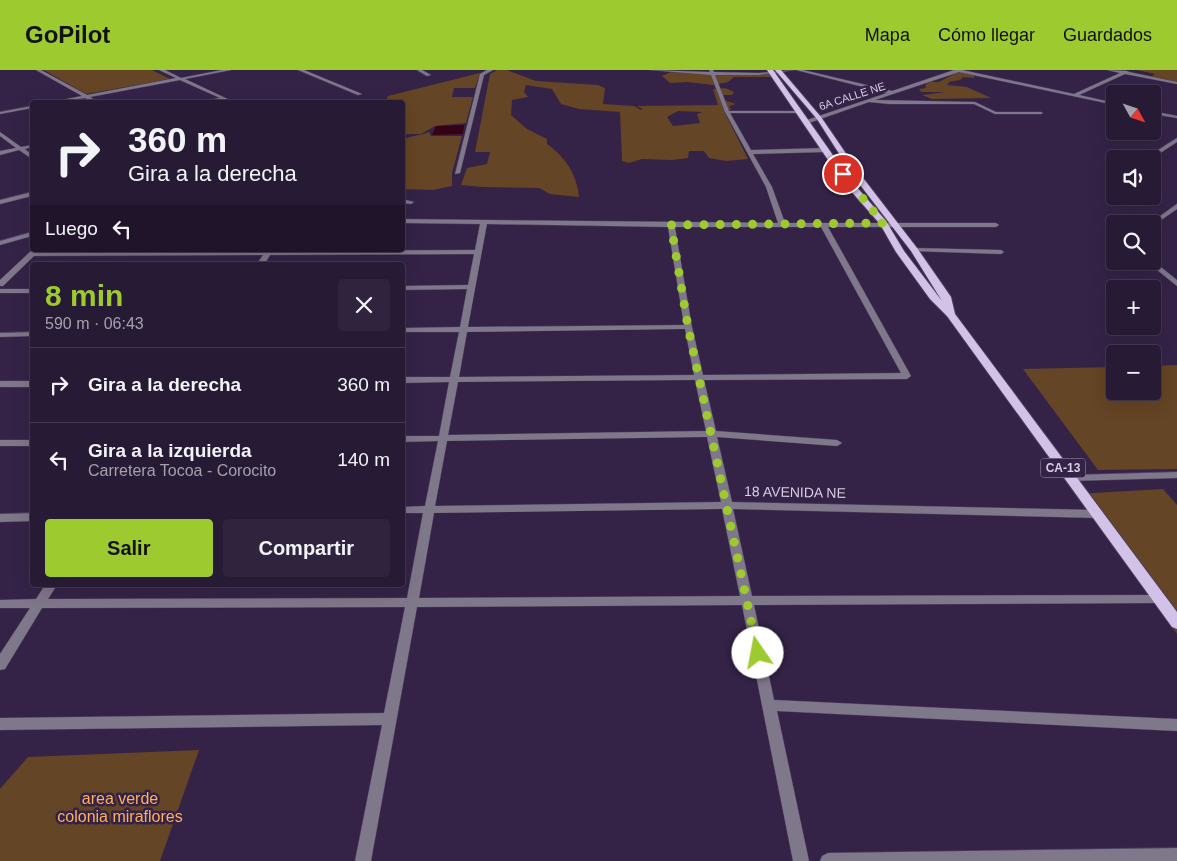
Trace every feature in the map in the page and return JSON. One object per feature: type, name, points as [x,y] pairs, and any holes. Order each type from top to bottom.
[{"type":"main road","name":"CA-13","points":[[775,72],[797,112],[846,180],[883,223],[900,252],[933,297],[950,314],[1177,623]]},
{"type":"main road","name":"CA-13","points":[[775,72],[819,118],[914,250],[946,298],[950,314]]},
{"type":"street","points":[[40,71],[52,70]]},
{"type":"street","points":[[160,70],[224,99]]},
{"type":"street","points":[[68,100],[229,70]]},
{"type":"street","points":[[300,70],[360,94]]},
{"type":"street","points":[[418,70],[429,75]]},
{"type":"street","points":[[457,173],[482,74],[490,70]]},
{"type":"street","points":[[652,70],[712,72],[775,72],[792,70]]},
{"type":"street","points":[[798,70],[893,93]]},
{"type":"street","points":[[958,70],[1106,102]]},
{"type":"street","name":"6A CALLE NE","points":[[806,122],[958,70]]},
{"type":"street","points":[[1109,70],[1177,83]]},
{"type":"street","points":[[1075,95],[1132,70]]},
{"type":"street","points":[[40,71],[92,100]]},
{"type":"street","points":[[712,72],[727,112],[769,187],[782,224]]},
{"type":"street","points":[[218,100],[224,99]]},
{"type":"street","points":[[870,101],[975,103],[995,113],[1041,113]]},
{"type":"street","points":[[0,113],[30,107]]},
{"type":"street","points":[[727,112],[797,112]]},
{"type":"street","points":[[1161,114],[1177,117]]},
{"type":"street","points":[[0,134],[30,156]]},
{"type":"street","points":[[1161,150],[1177,140]]},
{"type":"street","points":[[0,153],[30,146]]},
{"type":"street","points":[[748,152],[825,150]]},
{"type":"street","points":[[0,202],[30,194]]},
{"type":"street","points":[[405,201],[411,202]]},
{"type":"street","points":[[1161,218],[1177,206]]},
{"type":"street","points":[[405,221],[671,225],[893,223],[996,225]]},
{"type":"street","points":[[363,861],[484,221]]},
{"type":"street","points":[[405,380],[907,376],[823,224]]},
{"type":"street","points":[[671,225],[688,327],[801,861]]},
{"type":"street","points":[[0,243],[30,235]]},
{"type":"street","points":[[914,250],[1001,252]]},
{"type":"street","points":[[0,284],[34,252]]},
{"type":"street","points":[[405,252],[479,252]]},
{"type":"street","points":[[1160,270],[1177,284]]},
{"type":"street","points":[[405,288],[472,287]]},
{"type":"street","points":[[0,291],[30,291]]},
{"type":"street","points":[[405,330],[688,327]]},
{"type":"street","points":[[0,334],[30,334]]},
{"type":"street","points":[[0,384],[30,384]]},
{"type":"street","points":[[405,439],[711,434],[837,442]]},
{"type":"street","points":[[0,443],[30,443]]},
{"type":"street","points":[[1070,478],[1177,475]]},
{"type":"street","name":"18 AVENIDA NE","points":[[405,510],[727,505],[1097,514]]},
{"type":"street","points":[[0,518],[30,517]]},
{"type":"street","points":[[0,666],[50,587]]},
{"type":"street","points":[[0,604],[1159,599]]},
{"type":"street","points":[[768,705],[1177,725]]},
{"type":"street","points":[[0,724],[390,719]]},
{"type":"street","points":[[828,861],[1177,856]]},
{"type":"green space","points":[[44,70],[152,70],[170,79],[86,94]]},
{"type":"green space","points":[[497,70],[507,70],[536,81],[598,85],[605,88],[603,104],[634,106],[641,110],[643,109],[637,106],[718,105],[713,89],[725,88],[734,92],[732,95],[722,95],[723,100],[736,104],[729,106],[731,109],[725,113],[748,159],[726,161],[709,158],[704,151],[689,151],[688,158],[672,160],[642,159],[629,163],[622,161],[620,112],[579,109],[561,104],[552,89],[526,85],[524,92],[528,97],[512,100],[511,115],[527,129],[547,139],[547,144],[565,160],[576,181],[579,197],[550,194],[539,188],[461,185],[467,168],[487,164],[490,152],[475,152],[490,74]],"holes":[[[678,111],[703,112],[697,114],[700,123],[673,126],[667,117]]]},
{"type":"green space","points":[[1137,70],[1177,70],[1177,82],[1150,77],[1155,74]]},
{"type":"green space","points":[[671,72],[771,74],[771,77],[734,77],[728,82],[713,85],[688,82],[670,83],[662,76]]},
{"type":"green space","points":[[958,72],[974,75],[974,78],[963,77],[960,80],[949,82],[947,85],[967,87],[991,98],[932,99],[922,95],[946,92],[921,92],[919,89],[926,88],[925,85],[930,82],[939,82]]},
{"type":"green space","points":[[480,73],[475,88],[454,88],[452,97],[473,97],[466,123],[435,126],[421,134],[405,134],[405,100],[386,100],[388,96]]},
{"type":"green space","points":[[429,132],[431,136],[462,136],[452,173],[452,186],[433,190],[405,189],[405,139]]},
{"type":"green space","points":[[1177,365],[1177,469],[1098,470],[1023,369],[1106,367],[1106,400],[1161,400],[1161,366]]},
{"type":"green space","points":[[1163,489],[1177,505],[1177,634],[1076,494]]},
{"type":"green space","name":"area verde colonia miraflores","points":[[199,750],[160,861],[0,861],[0,789],[28,757]]},
{"type":"shaded area","points":[[464,125],[463,134],[432,135],[436,126]]},
{"type":"route","points":[[758,653],[688,327],[671,225],[883,223],[843,174]]}]
